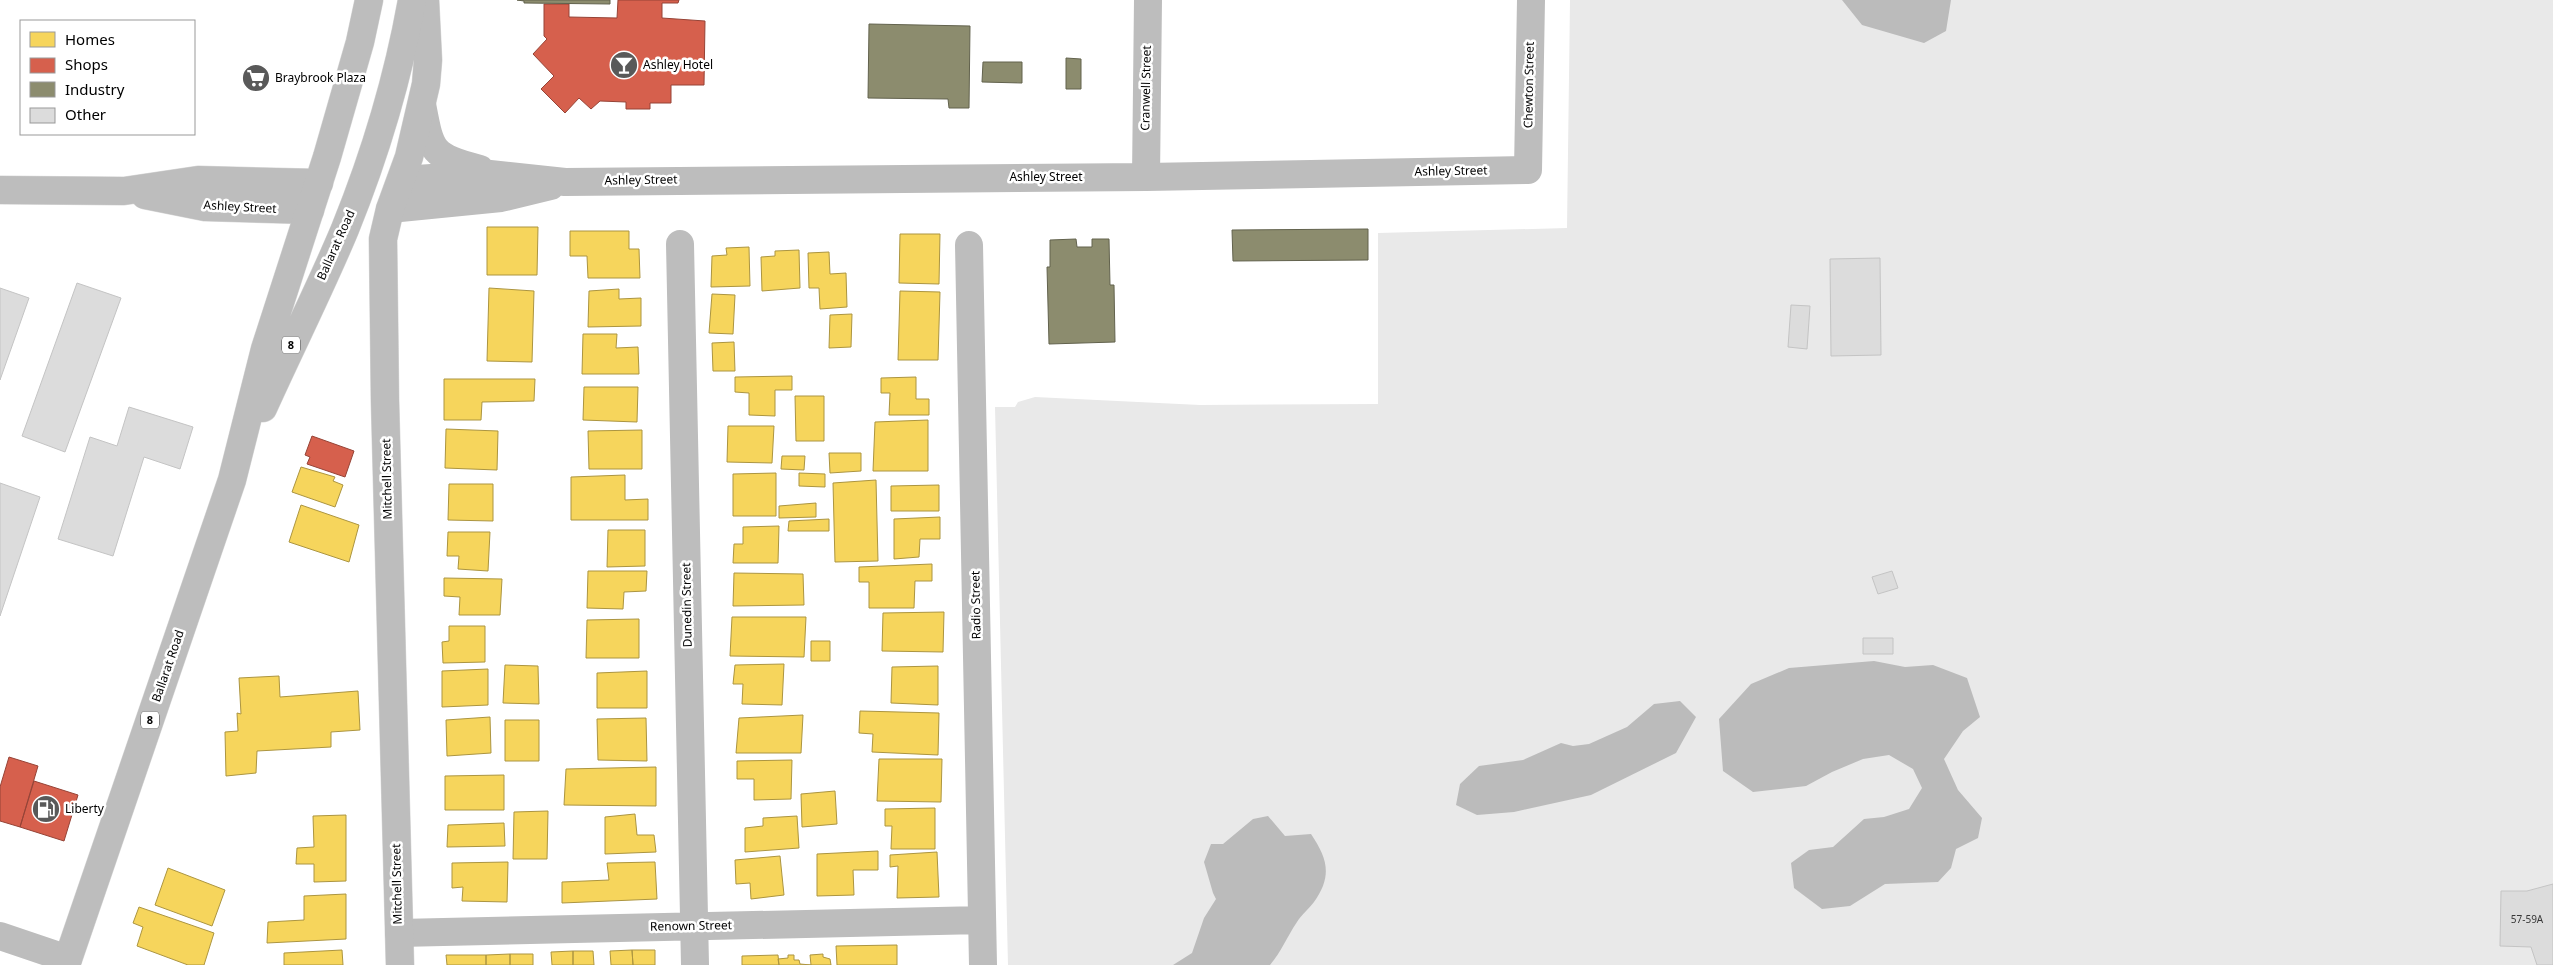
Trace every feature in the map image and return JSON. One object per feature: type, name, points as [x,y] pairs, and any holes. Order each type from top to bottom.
[{"type":"main road","name":"Ballarat Road","points":[[67,962],[232,480],[265,349],[319,183],[346,92],[369,0]]},
{"type":"main road","name":"Ballarat Road","points":[[232,480],[352,210],[393,89],[412,0]]},
{"type":"main road","name":"Mitchell Street","points":[[400,965],[384,307],[384,233],[390,209],[402,180],[422,104],[428,60],[425,0]]},
{"type":"main road","name":"Cranwell Street","points":[[1146,177],[1148,0]]},
{"type":"main road","name":"Chewton Street","points":[[1528,170],[1531,0]]},
{"type":"main road","points":[[422,104],[429,137],[438,154],[454,162],[498,174]]},
{"type":"main road","name":"Ashley Street","points":[[0,190],[124,191],[198,180],[319,183],[498,174],[565,182],[1146,177],[1528,170]]},
{"type":"main road","name":"Ashley Street","points":[[124,191],[205,207],[352,210],[390,209],[501,198],[565,182]]},
{"type":"main road","name":"Dunedin Street","points":[[680,244],[695,965]]},
{"type":"main road","name":"Radio Street","points":[[969,245],[984,965]]},
{"type":"main road","name":"Renown Street","points":[[399,933],[982,920]]},
{"type":"main road","points":[[0,936],[67,962]]},
{"type":"shaded area","points":[[1570,0],[2553,0],[2553,965],[1008,965],[995,407],[1015,407],[1018,402],[1035,397],[1200,405],[1378,404],[1378,233],[1567,228]]},
{"type":"shaded area","points":[[1842,0],[1951,0],[1946,31],[1924,43],[1862,25]]},
{"type":"shaded area","points":[[1874,661],[1905,667],[1933,665],[1967,678],[1980,717],[1963,731],[1944,759],[1958,790],[1982,818],[1978,838],[1956,849],[1951,868],[1938,882],[1885,884],[1850,906],[1822,909],[1794,888],[1791,863],[1809,850],[1833,847],[1864,819],[1884,817],[1909,809],[1922,788],[1913,769],[1889,755],[1863,759],[1832,772],[1806,786],[1753,792],[1723,771],[1719,719],[1751,684],[1789,668]]},
{"type":"shaded area","points":[[1680,701],[1696,717],[1676,753],[1591,795],[1514,812],[1477,815],[1456,805],[1460,784],[1479,766],[1523,760],[1561,743],[1573,746],[1589,744],[1627,727],[1654,704]]},
{"type":"shaded area","points":[[1268,816],[1285,836],[1311,834],[1317,843],[1324,859],[1326,875],[1314,902],[1299,919],[1270,965],[1173,965],[1192,953],[1204,918],[1216,899],[1204,862],[1211,844],[1223,844],[1253,819]]},
{"type":"building: Homes","points":[[487,227],[538,227],[537,275],[487,275]]},
{"type":"building: Homes","points":[[570,231],[629,231],[629,249],[639,249],[640,278],[588,278],[587,256],[570,256]]},
{"type":"building: Homes","points":[[900,234],[940,234],[939,284],[899,283]]},
{"type":"building: Homes","points":[[749,247],[750,286],[711,287],[712,256],[727,255],[726,248]]},
{"type":"building: Homes","points":[[799,250],[800,288],[762,291],[761,257],[775,256],[775,251]]},
{"type":"building: Homes","points":[[829,252],[830,274],[846,273],[847,307],[820,309],[819,288],[809,288],[808,253]]},
{"type":"building: Homes","points":[[489,288],[534,291],[532,362],[487,361]]},
{"type":"building: Homes","points":[[619,289],[619,299],[641,298],[641,326],[588,327],[589,291]]},
{"type":"building: Homes","points":[[900,291],[940,292],[938,360],[898,360]]},
{"type":"building: Homes","points":[[712,294],[735,295],[733,334],[709,333]]},
{"type":"building: Homes","points":[[852,314],[851,347],[829,348],[830,315]]},
{"type":"building: Homes","points":[[583,334],[617,334],[616,348],[638,347],[639,374],[582,374]]},
{"type":"building: Homes","points":[[734,342],[735,371],[713,371],[712,343]]},
{"type":"building: Homes","points":[[792,376],[792,390],[775,390],[775,416],[749,415],[749,393],[735,392],[735,377]]},
{"type":"building: Homes","points":[[916,377],[916,399],[929,399],[929,415],[889,415],[890,393],[881,393],[881,378]]},
{"type":"building: Homes","points":[[444,379],[535,379],[534,401],[482,402],[481,420],[444,420]]},
{"type":"building: Homes","points":[[584,387],[638,387],[637,422],[583,420]]},
{"type":"building: Homes","points":[[795,396],[824,396],[824,441],[796,441]]},
{"type":"building: Homes","points":[[928,420],[928,471],[873,471],[875,422]]},
{"type":"building: Homes","points":[[728,426],[774,426],[772,463],[727,462]]},
{"type":"building: Homes","points":[[446,429],[498,431],[497,470],[445,468]]},
{"type":"building: Homes","points":[[642,430],[642,469],[589,469],[588,431]]},
{"type":"building: Homes","points":[[829,453],[861,453],[861,471],[830,473]]},
{"type":"building: Homes","points":[[782,456],[805,456],[804,470],[781,469]]},
{"type":"building: Homes","points":[[301,467],[335,477],[333,481],[343,485],[335,507],[292,492]]},
{"type":"building: Homes","points":[[776,473],[776,516],[733,516],[733,474]]},
{"type":"building: Homes","points":[[799,473],[825,474],[825,487],[799,486]]},
{"type":"building: Homes","points":[[625,475],[625,500],[648,499],[648,520],[571,520],[571,477]]},
{"type":"building: Homes","points":[[876,480],[878,561],[835,562],[833,483]]},
{"type":"building: Homes","points":[[449,484],[493,484],[493,521],[448,520]]},
{"type":"building: Homes","points":[[939,485],[939,511],[891,511],[891,486]]},
{"type":"building: Homes","points":[[816,503],[816,517],[779,518],[779,506]]},
{"type":"building: Homes","points":[[301,505],[359,525],[349,562],[289,542]]},
{"type":"building: Homes","points":[[940,517],[940,539],[920,539],[919,557],[894,559],[894,519]]},
{"type":"building: Homes","points":[[829,519],[829,531],[788,531],[789,521]]},
{"type":"building: Homes","points":[[779,526],[778,563],[733,563],[734,544],[743,544],[743,527]]},
{"type":"building: Homes","points":[[608,530],[645,530],[645,566],[607,567]]},
{"type":"building: Homes","points":[[448,532],[490,532],[488,571],[458,569],[459,556],[447,556]]},
{"type":"building: Homes","points":[[932,564],[932,581],[915,581],[914,608],[869,608],[869,582],[859,582],[859,567]]},
{"type":"building: Homes","points":[[588,571],[647,571],[646,591],[624,592],[623,609],[587,608]]},
{"type":"building: Homes","points":[[734,573],[803,574],[804,605],[733,606]]},
{"type":"building: Homes","points":[[444,578],[502,579],[500,615],[459,615],[460,597],[444,596]]},
{"type":"building: Homes","points":[[944,612],[943,652],[882,651],[883,613]]},
{"type":"building: Homes","points":[[732,617],[806,617],[804,657],[730,656]]},
{"type":"building: Homes","points":[[639,619],[639,658],[586,658],[587,620]]},
{"type":"building: Homes","points":[[449,626],[485,626],[485,662],[443,663],[442,642],[449,641]]},
{"type":"building: Homes","points":[[811,641],[830,641],[830,661],[811,661]]},
{"type":"building: Homes","points":[[784,664],[782,705],[742,704],[743,684],[733,684],[735,665]]},
{"type":"building: Homes","points":[[505,665],[538,666],[539,704],[503,703]]},
{"type":"building: Homes","points":[[938,666],[938,705],[891,703],[892,667]]},
{"type":"building: Homes","points":[[488,669],[488,705],[442,707],[442,671]]},
{"type":"building: Homes","points":[[647,671],[647,708],[597,708],[597,673]]},
{"type":"building: Homes","points":[[279,676],[280,697],[358,691],[360,730],[331,732],[331,747],[257,751],[256,773],[226,776],[225,732],[238,731],[237,713],[241,714],[239,678]]},
{"type":"building: Homes","points":[[860,711],[939,713],[938,755],[872,752],[873,734],[859,733]]},
{"type":"building: Homes","points":[[803,715],[801,753],[736,753],[739,718]]},
{"type":"building: Homes","points":[[490,717],[491,753],[447,756],[446,720]]},
{"type":"building: Homes","points":[[646,718],[647,761],[598,760],[597,719]]},
{"type":"building: Homes","points":[[505,720],[539,720],[539,761],[505,761]]},
{"type":"building: Homes","points":[[879,759],[942,759],[941,802],[877,801]]},
{"type":"building: Homes","points":[[792,760],[791,799],[754,800],[754,779],[737,779],[737,761]]},
{"type":"building: Homes","points":[[656,767],[656,806],[564,805],[566,769]]},
{"type":"building: Homes","points":[[504,775],[504,810],[445,810],[445,776]]},
{"type":"building: Homes","points":[[835,791],[837,824],[802,827],[801,794]]},
{"type":"building: Homes","points":[[935,808],[935,849],[891,849],[892,826],[885,826],[885,809]]},
{"type":"building: Homes","points":[[548,811],[547,859],[513,859],[514,812]]},
{"type":"building: Homes","points":[[635,814],[637,835],[654,835],[656,852],[605,854],[605,817]]},
{"type":"building: Homes","points":[[346,815],[346,881],[314,882],[314,864],[296,864],[297,848],[314,847],[313,816]]},
{"type":"building: Homes","points":[[797,816],[799,848],[745,852],[745,828],[763,826],[763,818]]},
{"type":"building: Homes","points":[[504,823],[505,846],[447,847],[448,825]]},
{"type":"building: Homes","points":[[878,851],[878,870],[853,870],[854,895],[817,896],[817,854]]},
{"type":"building: Homes","points":[[937,852],[939,897],[897,898],[898,866],[890,867],[890,855]]},
{"type":"building: Homes","points":[[780,856],[784,895],[751,899],[750,883],[736,884],[735,860]]},
{"type":"building: Homes","points":[[508,862],[507,902],[462,901],[463,887],[452,888],[452,863]]},
{"type":"building: Homes","points":[[655,862],[657,899],[562,903],[562,882],[609,880],[607,863]]},
{"type":"building: Homes","points":[[168,868],[225,890],[212,926],[155,905]]},
{"type":"building: Homes","points":[[346,894],[346,939],[267,943],[268,922],[304,920],[304,896]]},
{"type":"building: Homes","points":[[139,907],[214,933],[204,965],[188,965],[137,946],[143,927],[133,923]]},
{"type":"building: Homes","points":[[897,945],[897,965],[837,965],[836,946]]},
{"type":"building: Homes","points":[[342,950],[343,965],[284,965],[284,953]]},
{"type":"building: Homes","points":[[632,950],[655,950],[655,965],[633,965]]},
{"type":"building: Homes","points":[[632,950],[633,965],[611,965],[610,951]]},
{"type":"building: Homes","points":[[573,951],[593,951],[594,965],[573,965]]},
{"type":"building: Homes","points":[[573,951],[573,965],[552,965],[551,952]]},
{"type":"building: Homes","points":[[510,954],[510,965],[486,965],[486,955]]},
{"type":"building: Homes","points":[[510,954],[533,954],[533,965],[510,965]]},
{"type":"building: Homes","points":[[823,954],[823,957],[830,959],[831,965],[811,965],[810,955]]},
{"type":"building: Homes","points":[[446,955],[486,955],[486,965],[447,965]]},
{"type":"building: Homes","points":[[778,955],[779,965],[742,965],[742,956]]},
{"type":"building: Homes","points":[[788,955],[794,955],[794,960],[799,960],[800,964],[811,965],[779,965],[778,959],[788,958]]},
{"type":"building: Shops","name":"Ashley Hotel","points":[[618,0],[679,0],[678,3],[662,3],[662,18],[705,21],[704,85],[671,85],[671,103],[650,103],[650,109],[626,109],[626,102],[600,101],[591,109],[579,98],[565,113],[541,89],[554,76],[533,54],[547,39],[544,36],[544,4],[569,4],[569,17],[617,18]]},
{"type":"building: Shops","points":[[312,436],[354,451],[345,477],[307,464],[310,457],[305,455]]},
{"type":"building: Shops","points":[[9,757],[38,766],[20,827],[0,821],[0,787]]},
{"type":"building: Shops","points":[[34,781],[78,795],[64,841],[20,827]]},
{"type":"building: Industry","points":[[517,0],[610,0],[610,4],[524,3],[524,1]]},
{"type":"building: Industry","points":[[869,24],[970,26],[969,108],[949,108],[948,99],[868,98]]},
{"type":"building: Industry","points":[[1066,58],[1081,59],[1081,89],[1066,89]]},
{"type":"building: Industry","points":[[983,62],[1022,62],[1022,83],[982,82]]},
{"type":"building: Industry","points":[[1368,229],[1368,260],[1233,261],[1232,230]]},
{"type":"building: Industry","points":[[1076,239],[1077,247],[1092,247],[1092,239],[1109,239],[1110,285],[1114,285],[1115,342],[1049,344],[1047,267],[1050,267],[1050,240]]},
{"type":"building: Other","points":[[1880,258],[1881,355],[1831,356],[1830,259]]},
{"type":"building: Other","points":[[77,283],[121,298],[65,452],[22,436]]},
{"type":"building: Other","points":[[0,288],[29,298],[0,380]]},
{"type":"building: Other","points":[[1791,305],[1810,306],[1807,349],[1788,347]]},
{"type":"building: Other","points":[[129,407],[193,427],[180,469],[144,457],[113,556],[58,539],[90,437],[117,446]]},
{"type":"building: Other","points":[[0,483],[40,497],[0,616]]},
{"type":"building: Other","points":[[1892,571],[1898,588],[1878,594],[1872,577]]},
{"type":"building: Other","points":[[1863,638],[1893,638],[1893,654],[1863,654]]},
{"type":"building: Other","points":[[2553,884],[2553,965],[2537,965],[2531,947],[2500,946],[2501,891],[2527,891]]},
{"type":"place","name":"Ashley Hotel","points":[[624,65]]},
{"type":"place","name":"Braybrook Plaza","points":[[256,78]]},
{"type":"place","name":"Liberty","points":[[46,809]]}]
